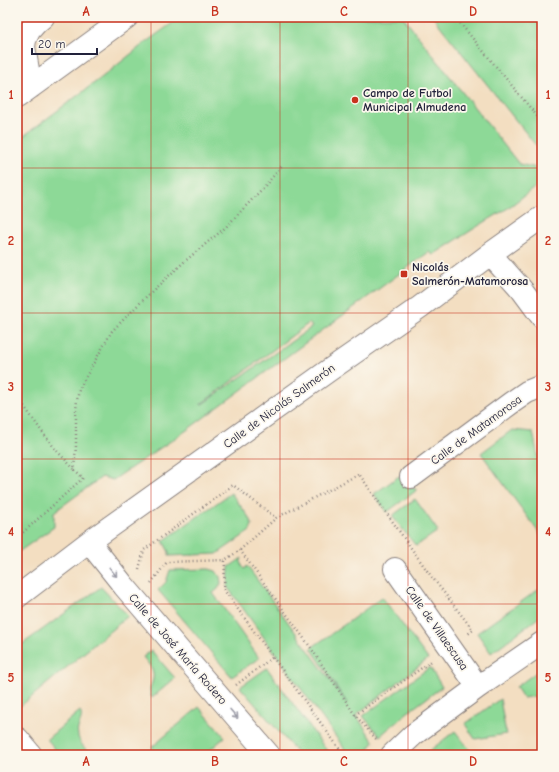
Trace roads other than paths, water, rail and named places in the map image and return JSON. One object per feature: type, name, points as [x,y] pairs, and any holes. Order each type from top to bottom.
[{"type":"street","points":[[24,92],[127,17]]},
{"type":"street","points":[[24,92],[25,40],[29,31],[38,19]]},
{"type":"street","name":"Calle de Nicolás Salmerón","points":[[17,597],[89,542],[420,307],[542,217]]},
{"type":"street","points":[[490,254],[522,290],[542,317]]},
{"type":"street","name":"Calle de Matamorosa","points":[[411,477],[511,403],[528,392],[542,386]]},
{"type":"street","name":"Calle de José María Rodero","points":[[89,542],[124,586],[269,755]]},
{"type":"street","name":"Calle de Villaescusa","points":[[395,569],[478,687]]},
{"type":"street","points":[[385,748],[413,735],[478,687],[542,643]]},
{"type":"place","name":"Campo de Futbol Municipal Almudena","points":[[355,100]]},
{"type":"place","name":"Nicolás Salmerón-Matamorosa","points":[[404,274]]}]
